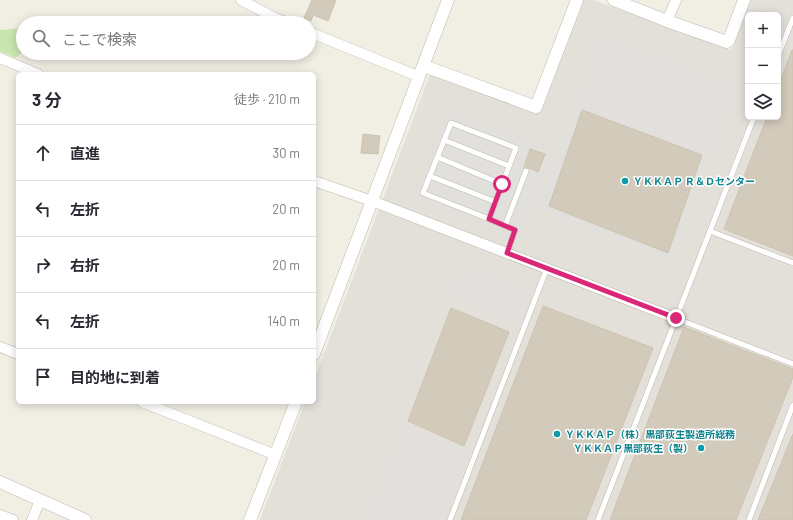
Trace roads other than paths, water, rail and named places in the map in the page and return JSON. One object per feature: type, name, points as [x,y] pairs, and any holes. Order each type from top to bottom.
[{"type":"street","points":[[241,0],[272,16]]},
{"type":"street","points":[[316,349],[448,0]]},
{"type":"street","points":[[316,34],[422,72],[536,107],[577,0]]},
{"type":"street","points":[[614,0],[667,21],[727,42],[744,0]]},
{"type":"street","points":[[667,21],[676,0]]},
{"type":"street","points":[[0,58],[33,72]]},
{"type":"street","points":[[316,182],[372,201],[676,318]]},
{"type":"street","points":[[0,347],[16,353]]},
{"type":"street","points":[[147,404],[276,455]]},
{"type":"street","points":[[250,520],[295,404]]},
{"type":"street","points":[[0,482],[85,520]]},
{"type":"street","points":[[32,520],[40,500]]},
{"type":"street","points":[[0,515],[13,520]]},
{"type":"lane","points":[[781,48],[793,18]]},
{"type":"lane","points":[[598,520],[753,120]]},
{"type":"lane","points":[[489,219],[516,148],[451,123],[423,193],[515,230],[507,253]]},
{"type":"lane","points":[[444,140],[509,166]]},
{"type":"lane","points":[[437,157],[502,184]]},
{"type":"lane","points":[[505,226],[526,171]]},
{"type":"lane","points":[[430,176],[496,202]]},
{"type":"lane","points":[[710,231],[793,263]]},
{"type":"lane","points":[[450,520],[547,268]]},
{"type":"lane","points":[[676,318],[793,364]]},
{"type":"lane","points":[[749,520],[793,405]]},
{"type":"place","name":"ＹＫＫＡＰ Ｒ＆Ｄセンター","points":[[625,181]]},
{"type":"place","name":"ＹＫＫＡＰ（株）黒部荻生製造所総務","points":[[557,434]]},
{"type":"place","name":"ＹＫＫＡＰ黒部荻生（製）","points":[[701,448]]}]
